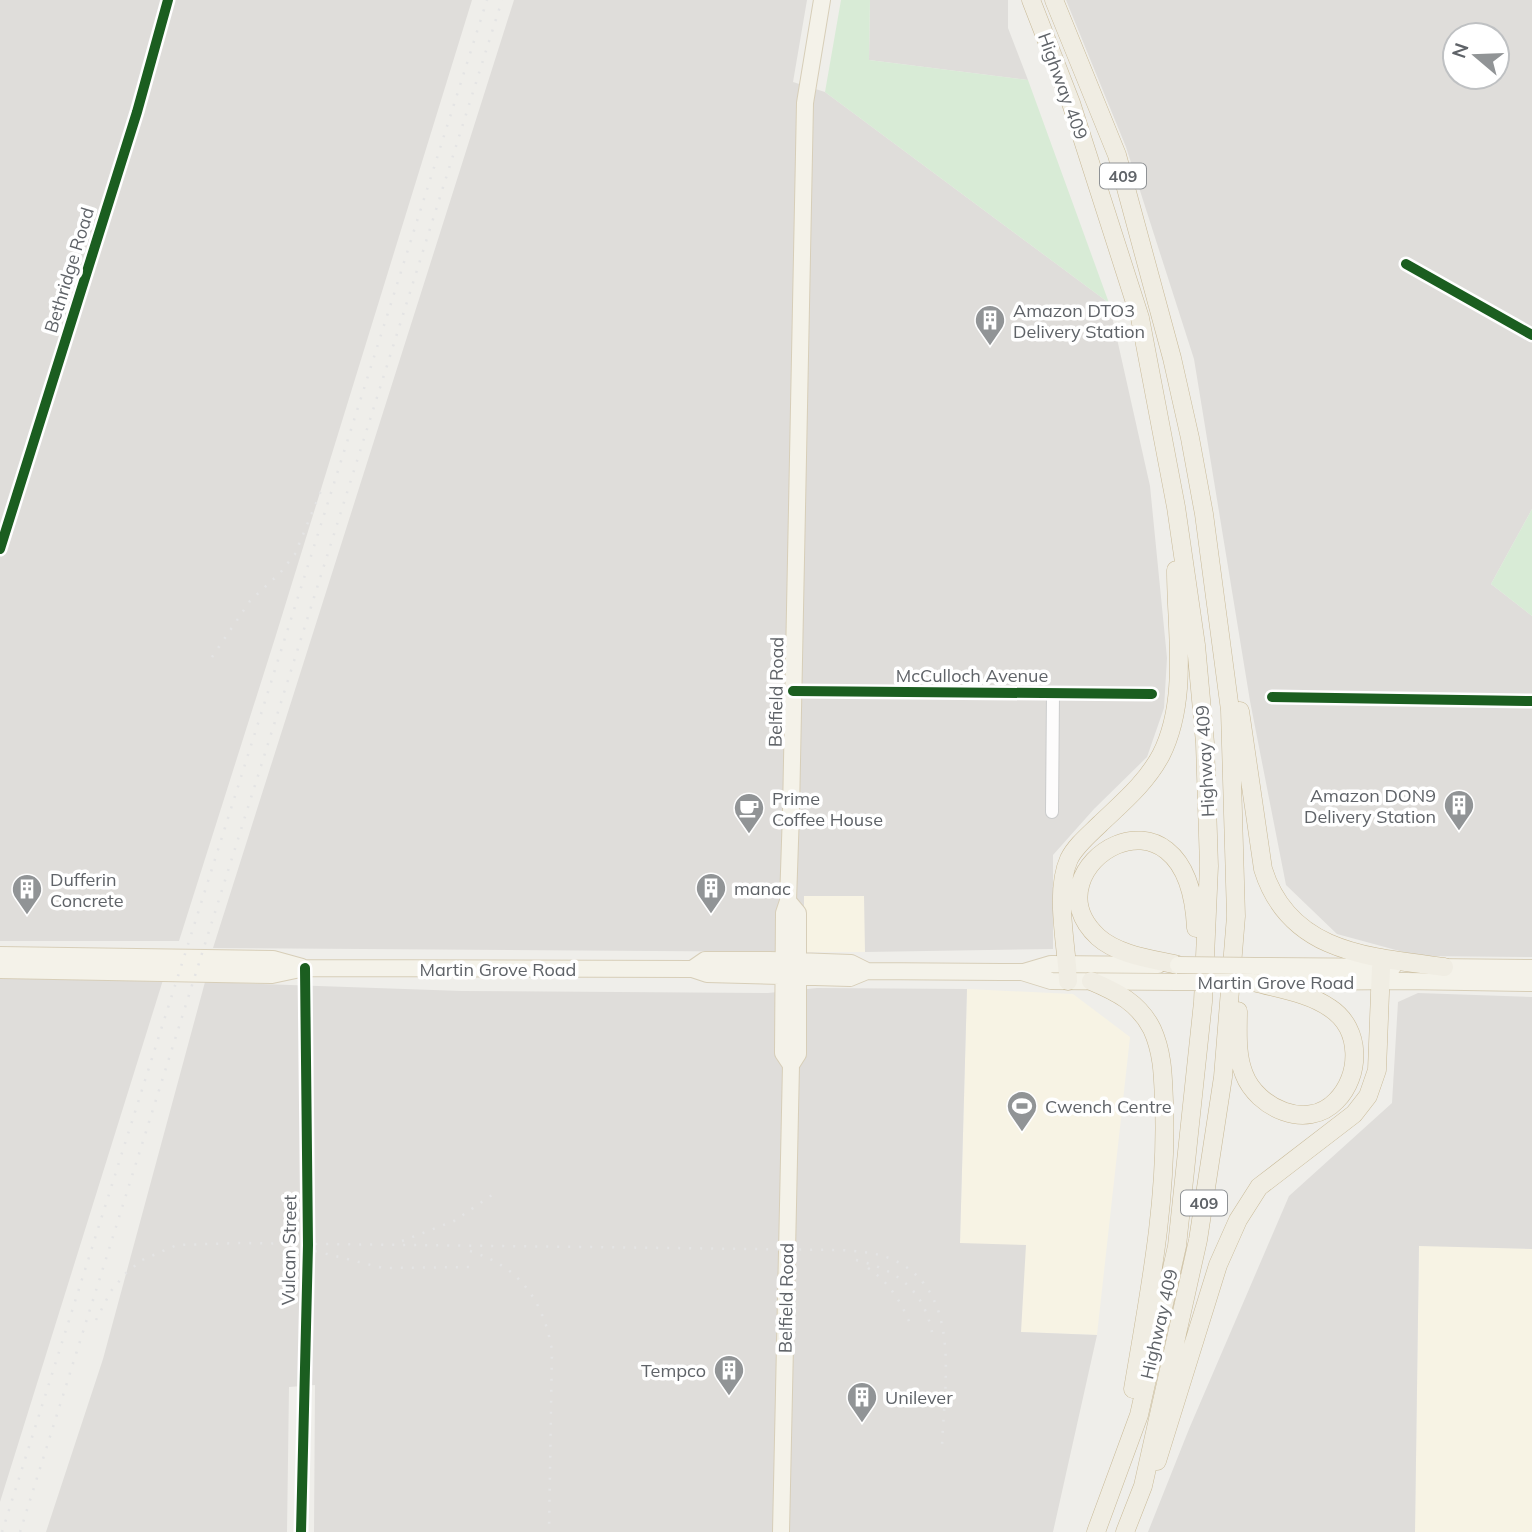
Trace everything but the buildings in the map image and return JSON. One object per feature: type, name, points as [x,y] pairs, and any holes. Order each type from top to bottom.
[{"type":"highway","name":"Highway 409","points":[[1031,0],[1071,103],[1140,318],[1175,507],[1196,645],[1205,743],[1209,866],[1203,1002],[1177,1246],[1133,1437],[1096,1532]]},
{"type":"highway","name":"Highway 409","points":[[1054,0],[1117,155],[1172,358],[1204,514],[1230,710],[1236,916],[1223,1077],[1198,1240],[1143,1486],[1125,1532]]},
{"type":"highway","points":[[1068,973],[1062,897],[1070,858],[1079,845],[1141,786],[1161,755],[1171,729],[1179,666],[1175,507]]},
{"type":"highway","points":[[1204,514],[1230,639],[1256,832],[1270,891],[1281,909],[1297,926],[1326,942],[1379,958],[1444,967]]},
{"type":"highway","points":[[1178,974],[1107,943],[1097,936],[1087,923],[1081,909],[1079,893],[1083,873],[1110,847],[1128,840],[1141,840],[1162,848],[1179,861],[1190,883],[1195,905],[1203,1002]]},
{"type":"highway","points":[[1236,916],[1239,1050],[1243,1072],[1251,1090],[1281,1112],[1302,1115],[1335,1103],[1355,1068],[1354,1042],[1342,1018],[1324,1004],[1255,974]]},
{"type":"highway","points":[[1143,1486],[1160,1457],[1218,1265],[1238,1220],[1259,1186],[1354,1114],[1368,1096],[1377,1070],[1381,974]]},
{"type":"highway","points":[[1090,981],[1114,990],[1133,1004],[1151,1028],[1162,1055],[1165,1131],[1158,1244],[1131,1405],[1133,1437]]},
{"type":"main road","name":"Belfield Road","points":[[781,1532],[791,1065],[783,1053],[798,913],[788,901],[806,103],[822,0]]},
{"type":"main road","name":"Martin Grove Road","points":[[0,955],[273,959],[305,968]]},
{"type":"main road","name":"Martin Grove Road","points":[[0,970],[272,975],[305,968],[692,969],[707,974],[851,963],[867,971],[1022,972],[1051,964],[1090,981],[1178,974]]},
{"type":"main road","name":"Martin Grove Road","points":[[1381,974],[1444,967],[1532,968]]},
{"type":"main road","name":"Martin Grove Road","points":[[1068,973],[1381,974],[1532,983]]},
{"type":"street","name":"Bethridge Road","points":[[0,549],[137,112],[168,0]]},
{"type":"street","points":[[1406,264],[1532,335]]},
{"type":"street","name":"McCulloch Avenue","points":[[793,691],[1152,694]]},
{"type":"street","points":[[1052,812],[1053,693]]},
{"type":"street","points":[[1272,697],[1532,701]]},
{"type":"street","name":"Vulcan Street","points":[[300,1532],[308,1245],[305,968]]},
{"type":"shaded area","points":[[0,0],[472,0],[179,941],[0,941]]},
{"type":"shaded area","points":[[514,0],[807,0],[793,82],[825,92],[1109,303],[1150,486],[1167,658],[1164,708],[1147,757],[1094,809],[1053,855],[1053,949],[865,952],[864,896],[804,896],[804,952],[213,948]]},
{"type":"shaded area","points":[[870,0],[1008,0],[1008,28],[1028,80],[869,60]]},
{"type":"shaded area","points":[[1066,0],[1532,0],[1532,509],[1491,584],[1532,616],[1532,957],[1418,956],[1337,934],[1286,885],[1250,701],[1194,359],[1126,147]]},
{"type":"shaded area","points":[[804,896],[865,896],[865,952],[804,952]]},
{"type":"shaded area","points":[[0,977],[163,980],[0,1502]]},
{"type":"shaded area","points":[[205,982],[462,991],[768,993],[817,988],[967,989],[960,1243],[1026,1245],[1021,1332],[1097,1335],[1053,1532],[314,1532],[315,1385],[289,1387],[287,1532],[46,1532],[103,1359]]},
{"type":"shaded area","points":[[967,989],[1073,994],[1130,1037],[1097,1335],[1021,1332],[960,1243]]},
{"type":"shaded area","points":[[1418,993],[1532,997],[1532,1249],[1419,1246],[1415,1532],[1148,1532],[1289,1196],[1392,1103],[1398,1002]]},
{"type":"shaded area","points":[[1419,1245],[1532,1249],[1532,1532],[1415,1532]]},
{"type":"green space","points":[[841,0],[870,0],[869,60],[1028,80],[1109,303],[825,92]]},
{"type":"green space","points":[[1532,509],[1532,616],[1491,584]]},
{"type":"railway","points":[[2,1532],[487,0]]},
{"type":"railway","points":[[20,1532],[502,0]]},
{"type":"railway","points":[[212,657],[250,601],[280,573],[295,554],[323,486]]},
{"type":"railway","points":[[402,1241],[454,1221],[492,1195]]},
{"type":"railway","points":[[96,1320],[111,1291],[125,1274],[142,1260],[177,1245],[239,1243],[865,1252],[889,1258],[913,1272],[929,1291],[939,1314],[946,1367],[942,1447]]},
{"type":"railway","points":[[315,1251],[383,1268],[474,1267]]},
{"type":"railway","points":[[470,1251],[503,1266],[516,1276],[535,1301],[548,1332],[552,1350],[549,1532]]},
{"type":"railway","points":[[856,1260],[884,1269],[906,1284],[922,1304],[932,1332]]},
{"type":"railway","points":[[868,1268],[894,1294],[911,1326]]},
{"type":"cycle path","points":[[0,549],[137,112],[168,0]]},
{"type":"cycle path","points":[[1406,264],[1532,335]]},
{"type":"cycle path","points":[[793,691],[1152,694]]},
{"type":"cycle path","points":[[1272,697],[1532,701]]},
{"type":"cycle path","points":[[301,1532],[308,1245],[305,968]]},
{"type":"place","name":"Amazon DTO3 Delivery Station","points":[[990,347]]},
{"type":"place","name":"Amazon DON9 Delivery Station","points":[[1459,832]]},
{"type":"place","name":"Prime Coffee House","points":[[749,835]]},
{"type":"place","name":"manac","points":[[711,915]]},
{"type":"place","name":"Dufferin Concrete","points":[[27,916]]},
{"type":"place","name":"Cwench Centre","points":[[1022,1133]]},
{"type":"place","name":"Tempco","points":[[729,1397]]},
{"type":"place","name":"Unilever","points":[[862,1424]]}]
